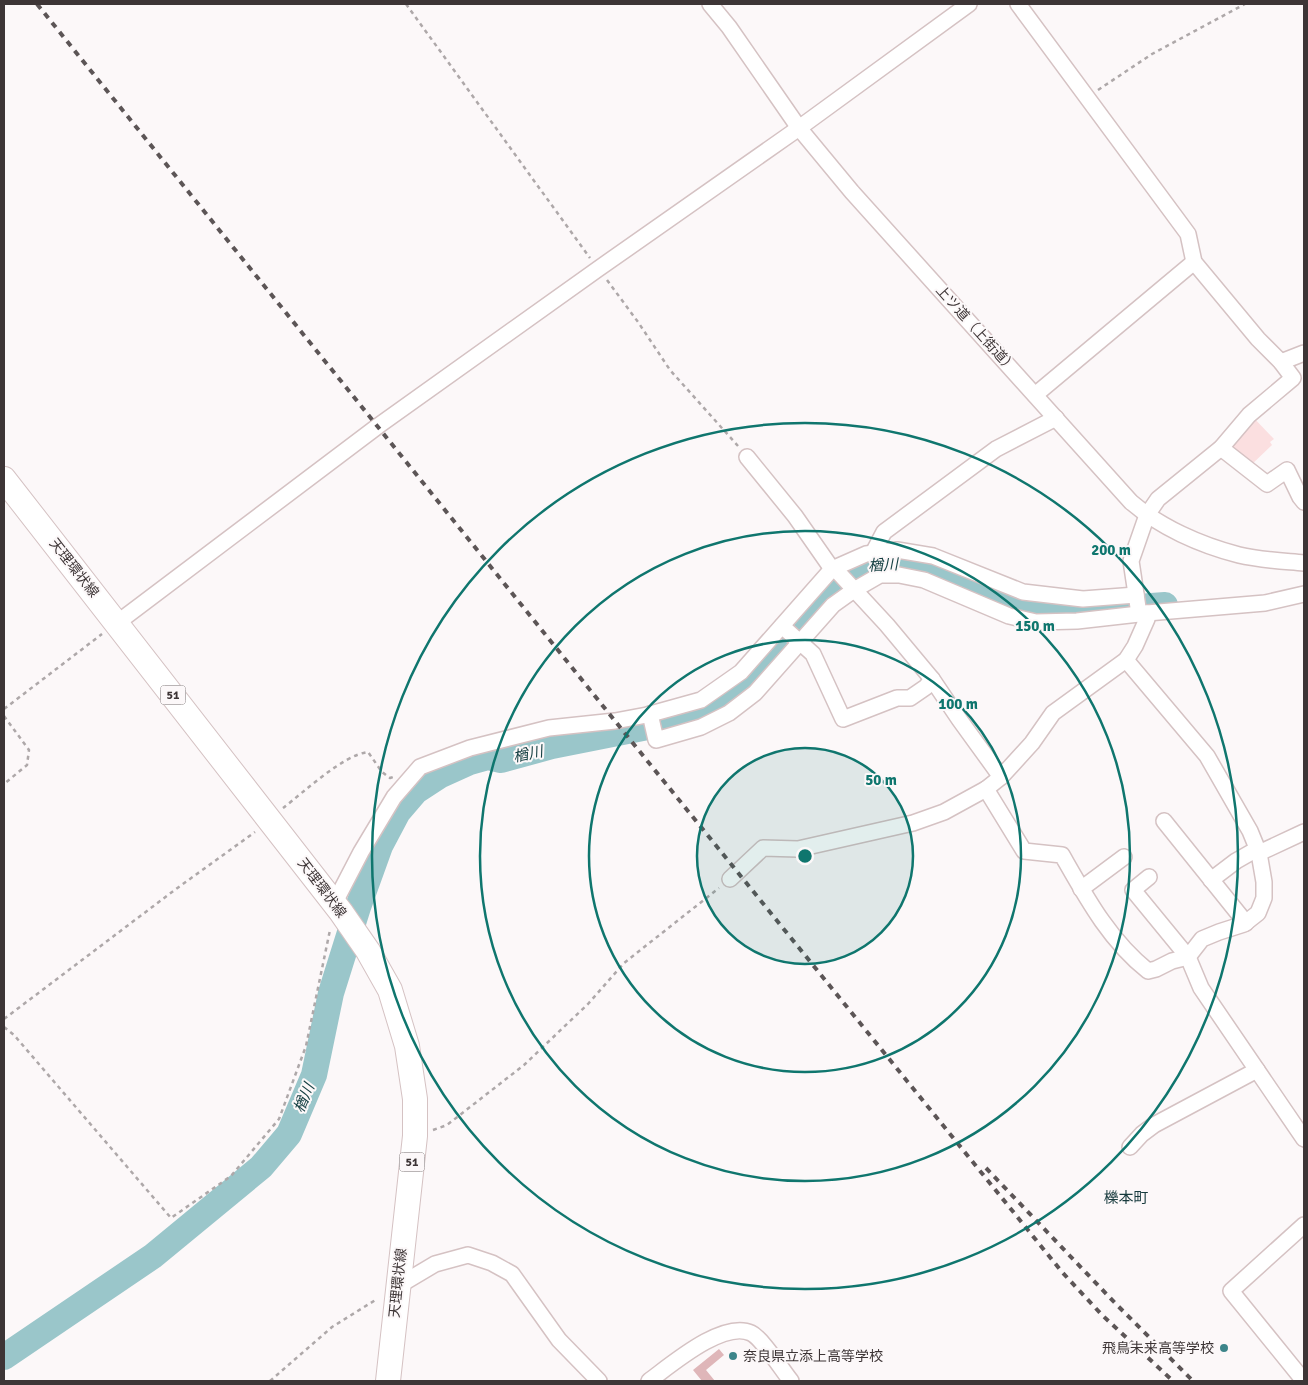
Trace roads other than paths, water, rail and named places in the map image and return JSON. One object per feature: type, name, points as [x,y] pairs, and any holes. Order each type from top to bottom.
[{"type":"main road","name":"天理環状線","points":[[4,479],[338,908],[368,952],[390,990],[407,1046],[415,1099],[415,1136],[388,1381]]},
{"type":"street","name":"上ツ道（上街道）","points":[[710,4],[729,27],[799,128],[852,192],[1131,502],[1147,516],[1202,543],[1240,555],[1304,564]]},
{"type":"street","points":[[117,623],[378,426],[799,128],[969,4]]},
{"type":"street","points":[[730,879],[763,848],[798,849],[913,823],[944,812],[986,789],[1001,777],[1032,743],[1053,713],[1126,660],[1135,646],[1147,619],[1139,606],[1131,562],[1147,516],[1158,499],[1221,448],[1249,415],[1293,378],[1194,262],[1188,234],[1018,4]]},
{"type":"street","points":[[1035,395],[1194,262]]},
{"type":"street","points":[[1281,362],[1304,353]]},
{"type":"street","points":[[873,553],[884,532],[996,449],[1056,418]]},
{"type":"street","points":[[1221,448],[1267,484],[1287,470],[1304,502]]},
{"type":"street","points":[[747,457],[795,516],[835,570],[887,625],[932,679],[1001,777]]},
{"type":"street","points":[[338,908],[362,852],[394,797],[420,767],[470,748],[549,728],[615,722],[701,700],[742,672],[835,570],[866,554],[897,550],[934,556],[1023,592],[1139,606],[1265,603],[1304,594]]},
{"type":"street","points":[[650,714],[656,740],[701,727],[730,713],[755,693],[833,605],[852,588],[880,575],[899,575],[924,580],[1009,616],[1036,622],[1078,621],[1139,606]]},
{"type":"street","points":[[782,626],[813,654],[843,719],[897,698],[910,698],[926,687],[932,679]]},
{"type":"street","points":[[986,789],[1024,851],[1062,856],[1094,911],[1133,959],[1148,970],[1156,969],[1172,961],[1188,957],[1202,939],[1246,923],[1258,913],[1264,898],[1264,882],[1258,851],[1250,830],[1207,756],[1126,660]]},
{"type":"street","points":[[1164,821],[1246,923]]},
{"type":"street","points":[[1211,880],[1236,861],[1304,832]]},
{"type":"street","points":[[1081,889],[1124,857]]},
{"type":"street","points":[[1149,877],[1133,890],[1188,957],[1201,988],[1304,1139]]},
{"type":"street","points":[[1130,1147],[1154,1125],[1257,1070]]},
{"type":"street","points":[[1304,1224],[1230,1291],[1304,1381]]},
{"type":"street","points":[[398,1286],[435,1264],[468,1255],[492,1264],[512,1274],[559,1340],[599,1381]]},
{"type":"street","points":[[648,1381],[713,1338],[734,1331],[752,1333],[790,1381]]},
{"type":"waterway","name":"楢川","points":[[4,1357],[153,1256],[261,1167],[289,1134],[314,1075],[331,993],[358,907],[380,846],[398,812],[416,791],[439,776],[470,762],[488,757],[501,760],[552,746],[683,720],[717,706],[745,685],[829,587],[861,567],[898,562],[930,569],[989,599],[1025,611],[1056,613],[1165,605]]},
{"type":"railway","points":[[37,4],[1062,1272],[1102,1315],[1173,1381]]},
{"type":"railway","points":[[986,1168],[1115,1303],[1193,1381]]},
{"type":"place","name":"飛鳥未来高等学校","points":[[1224,1348]]},
{"type":"place","name":"奈良県立添上高等学校","points":[[733,1356]]},
{"type":"district","name":"櫟本町","points":[[1126,1198]]}]
